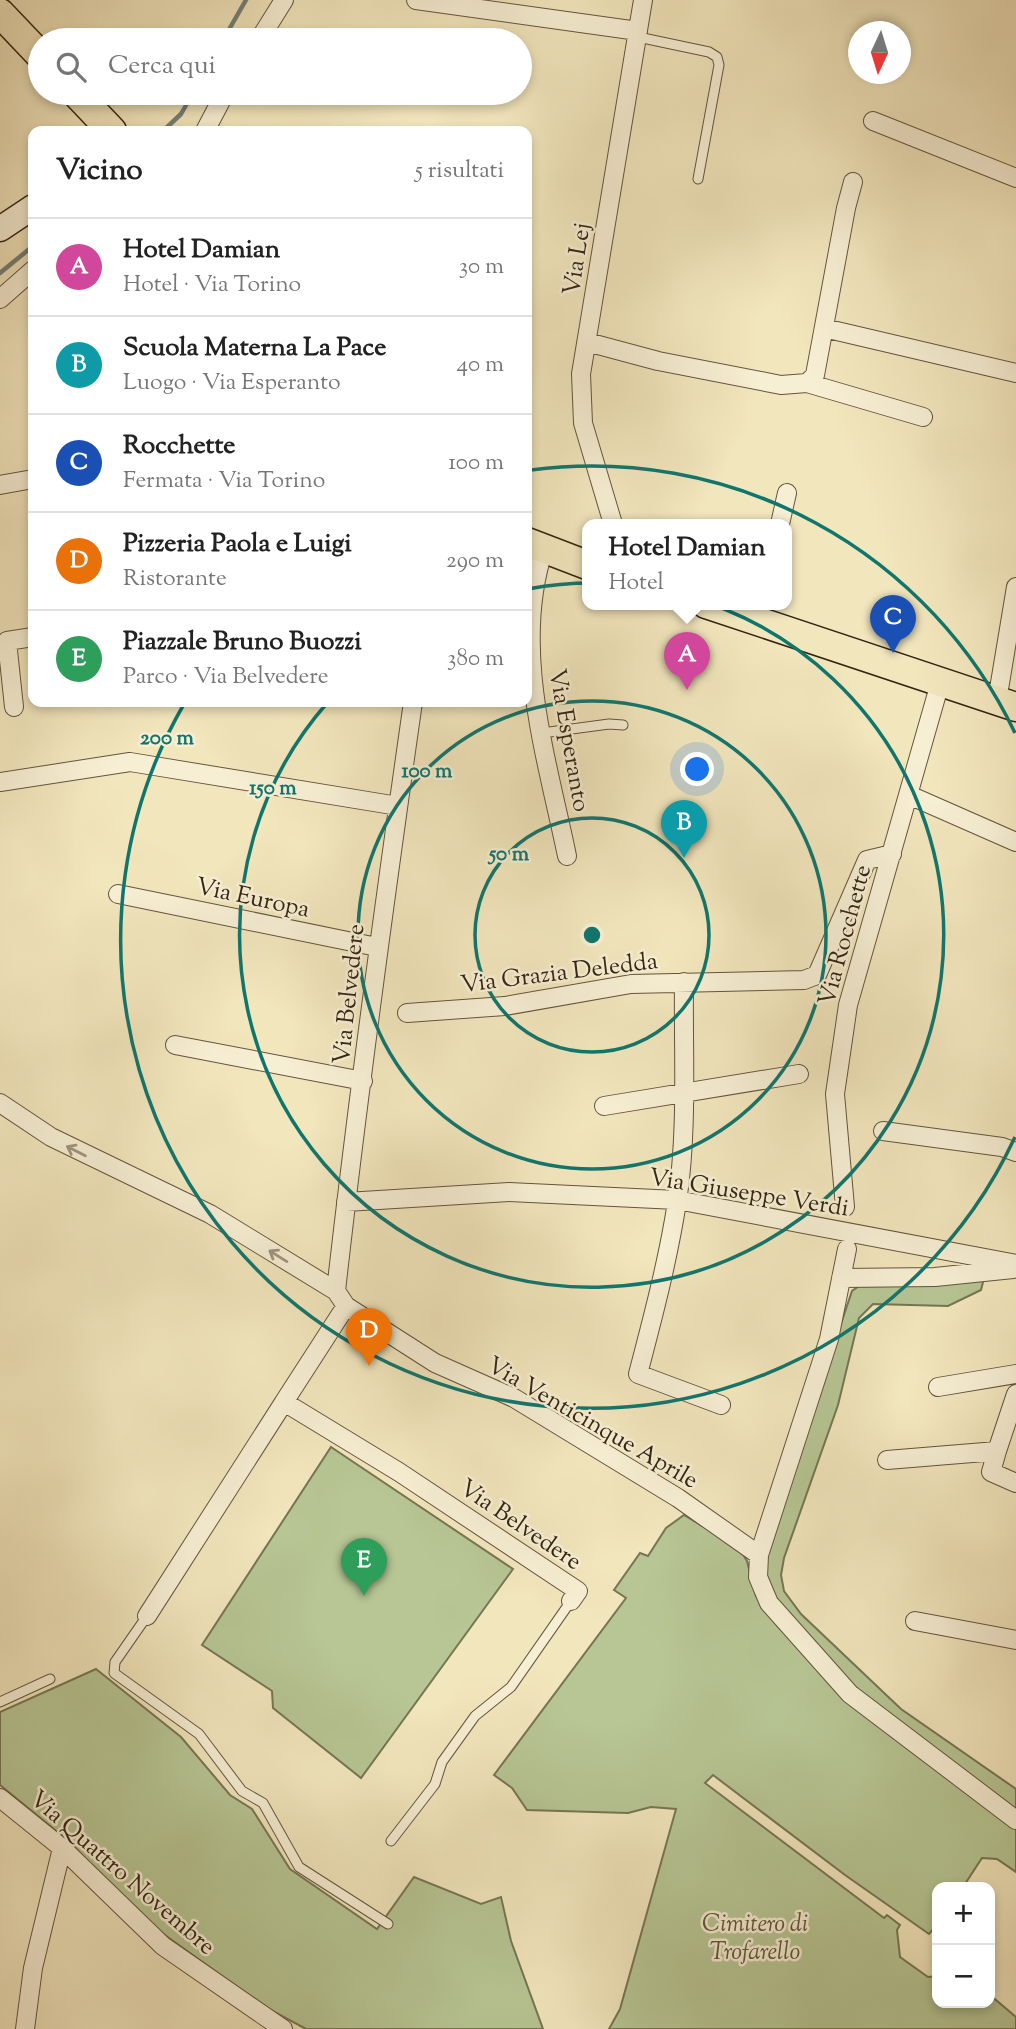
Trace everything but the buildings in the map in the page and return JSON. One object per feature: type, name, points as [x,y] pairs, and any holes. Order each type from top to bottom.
[{"type":"main road","points":[[0,13],[28,42]]},
{"type":"main road","points":[[87,105],[107,126]]},
{"type":"main road","points":[[535,546],[582,563]]},
{"type":"main road","points":[[742,610],[760,613],[940,683],[1007,704]]},
{"type":"street","points":[[266,28],[284,0]]},
{"type":"street","points":[[416,0],[638,34]]},
{"type":"street","name":"Via Lej","points":[[612,519],[583,423],[581,373],[643,0]]},
{"type":"street","points":[[208,123],[218,105]]},
{"type":"street","points":[[873,121],[1016,178]]},
{"type":"street","points":[[807,383],[815,375],[853,182]]},
{"type":"street","points":[[0,229],[28,210]]},
{"type":"street","points":[[0,299],[28,274]]},
{"type":"street","points":[[824,328],[1016,373]]},
{"type":"street","points":[[587,342],[658,361],[781,385],[807,383],[923,417]]},
{"type":"street","points":[[0,485],[28,480]]},
{"type":"street","points":[[781,519],[787,493]]},
{"type":"street","name":"Via Esperanto","points":[[532,604],[535,546]]},
{"type":"street","points":[[1007,704],[1016,587]]},
{"type":"street","points":[[14,707],[7,641],[28,638]]},
{"type":"street","name":"Via Esperanto","points":[[532,663],[542,733],[566,856]]},
{"type":"street","name":"Via Rocchette","points":[[845,1207],[835,1094],[848,1006],[940,683]]},
{"type":"street","name":"Via Belvedere","points":[[412,707],[377,947],[363,1081],[346,1202],[341,1299],[284,1402],[399,1472],[574,1596]]},
{"type":"street","points":[[0,782],[130,762],[398,806]]},
{"type":"street","points":[[909,795],[1016,842]]},
{"type":"street","name":"Via Grazia Deledda","points":[[407,1013],[505,1006],[632,984],[804,981],[817,975],[867,860],[892,854]]},
{"type":"street","name":"Via Europa","points":[[118,894],[377,947]]},
{"type":"street","points":[[684,982],[684,1091],[677,1200],[657,1303],[638,1374],[721,1405]]},
{"type":"street","points":[[175,1045],[363,1081]]},
{"type":"street","points":[[604,1106],[799,1074]]},
{"type":"street","name":"Via Venticinque Aprile","points":[[0,1102],[51,1138],[210,1214],[435,1363],[514,1398],[678,1499],[760,1555]]},
{"type":"street","points":[[883,1131],[1002,1147],[1016,1152]]},
{"type":"street","name":"Via Giuseppe Verdi","points":[[346,1202],[509,1192],[677,1200],[1016,1266]]},
{"type":"street","points":[[847,1249],[829,1339],[760,1555],[758,1577],[769,1603],[850,1694],[1016,1820]]},
{"type":"street","points":[[841,1278],[935,1277],[1016,1266]]},
{"type":"street","points":[[938,1387],[1016,1374]]},
{"type":"street","points":[[1016,1394],[991,1472],[1016,1483]]},
{"type":"street","points":[[146,1616],[284,1402]]},
{"type":"street","points":[[887,1460],[997,1451]]},
{"type":"street","points":[[915,1621],[1016,1640]]},
{"type":"street","name":"Via Quattro Novembre","points":[[0,1798],[62,1848],[163,1946],[283,2029]]},
{"type":"street","points":[[25,2029],[33,1968],[62,1848]]},
{"type":"lane","points":[[638,34],[709,52],[717,57],[719,65],[698,179]]},
{"type":"lane","points":[[542,733],[609,723],[624,725]]},
{"type":"lane","points":[[391,1841],[435,1784],[442,1762],[475,1716],[511,1687],[574,1596]]},
{"type":"lane","points":[[146,1616],[115,1662],[114,1673],[199,1734],[242,1791],[262,1803],[299,1867],[388,1924]]},
{"type":"lane","points":[[0,1702],[50,1679]]},
{"type":"green space","points":[[984,1278],[981,1290],[948,1306],[873,1304],[859,1318],[838,1405],[784,1558],[781,1575],[784,1591],[801,1614],[901,1709],[1016,1789],[1016,1812],[854,1688],[774,1602],[763,1574],[766,1547],[852,1291],[862,1284]]},
{"type":"green space","points":[[331,1447],[513,1569],[361,1778],[273,1708],[272,1691],[202,1645]]},
{"type":"green space","name":"Cimitero di Trofarello","points":[[684,1515],[739,1548],[747,1561],[756,1596],[776,1624],[829,1681],[891,1736],[1016,1827],[1016,1872],[997,1859],[982,1858],[966,1882],[932,1882],[932,1931],[929,1934],[845,1875],[713,1775],[705,1783],[884,1918],[887,1915],[900,1925],[897,1930],[900,1957],[928,1977],[932,1977],[932,2008],[995,2008],[995,1999],[1016,2017],[1016,2029],[609,2029],[620,2009],[676,1809],[651,1807],[628,1813],[527,1810],[512,1788],[494,1775],[626,1598],[614,1590],[640,1553],[648,1556],[666,1528]]},
{"type":"green space","points":[[96,1669],[181,1737],[230,1795],[252,1809],[290,1869],[377,1929],[414,1877],[481,1904],[501,1897],[511,1941],[543,2029],[306,2029],[267,2008],[162,1933],[115,1891],[72,1844],[0,1785],[0,1712]]},
{"type":"waterway","points":[[230,28],[246,0]]},
{"type":"waterway","points":[[168,126],[186,105]]},
{"type":"waterway","points":[[0,273],[28,250]]},
{"type":"place","name":"Rocchette","points":[[893,653]]},
{"type":"place","name":"Hotel Damian","points":[[687,690]]},
{"type":"place","name":"Scuola Materna La Pace","points":[[684,858]]},
{"type":"place","name":"Pizzeria Paola e Luigi","points":[[369,1366]]},
{"type":"place","name":"Piazzale Bruno Buozzi","points":[[364,1596]]}]
